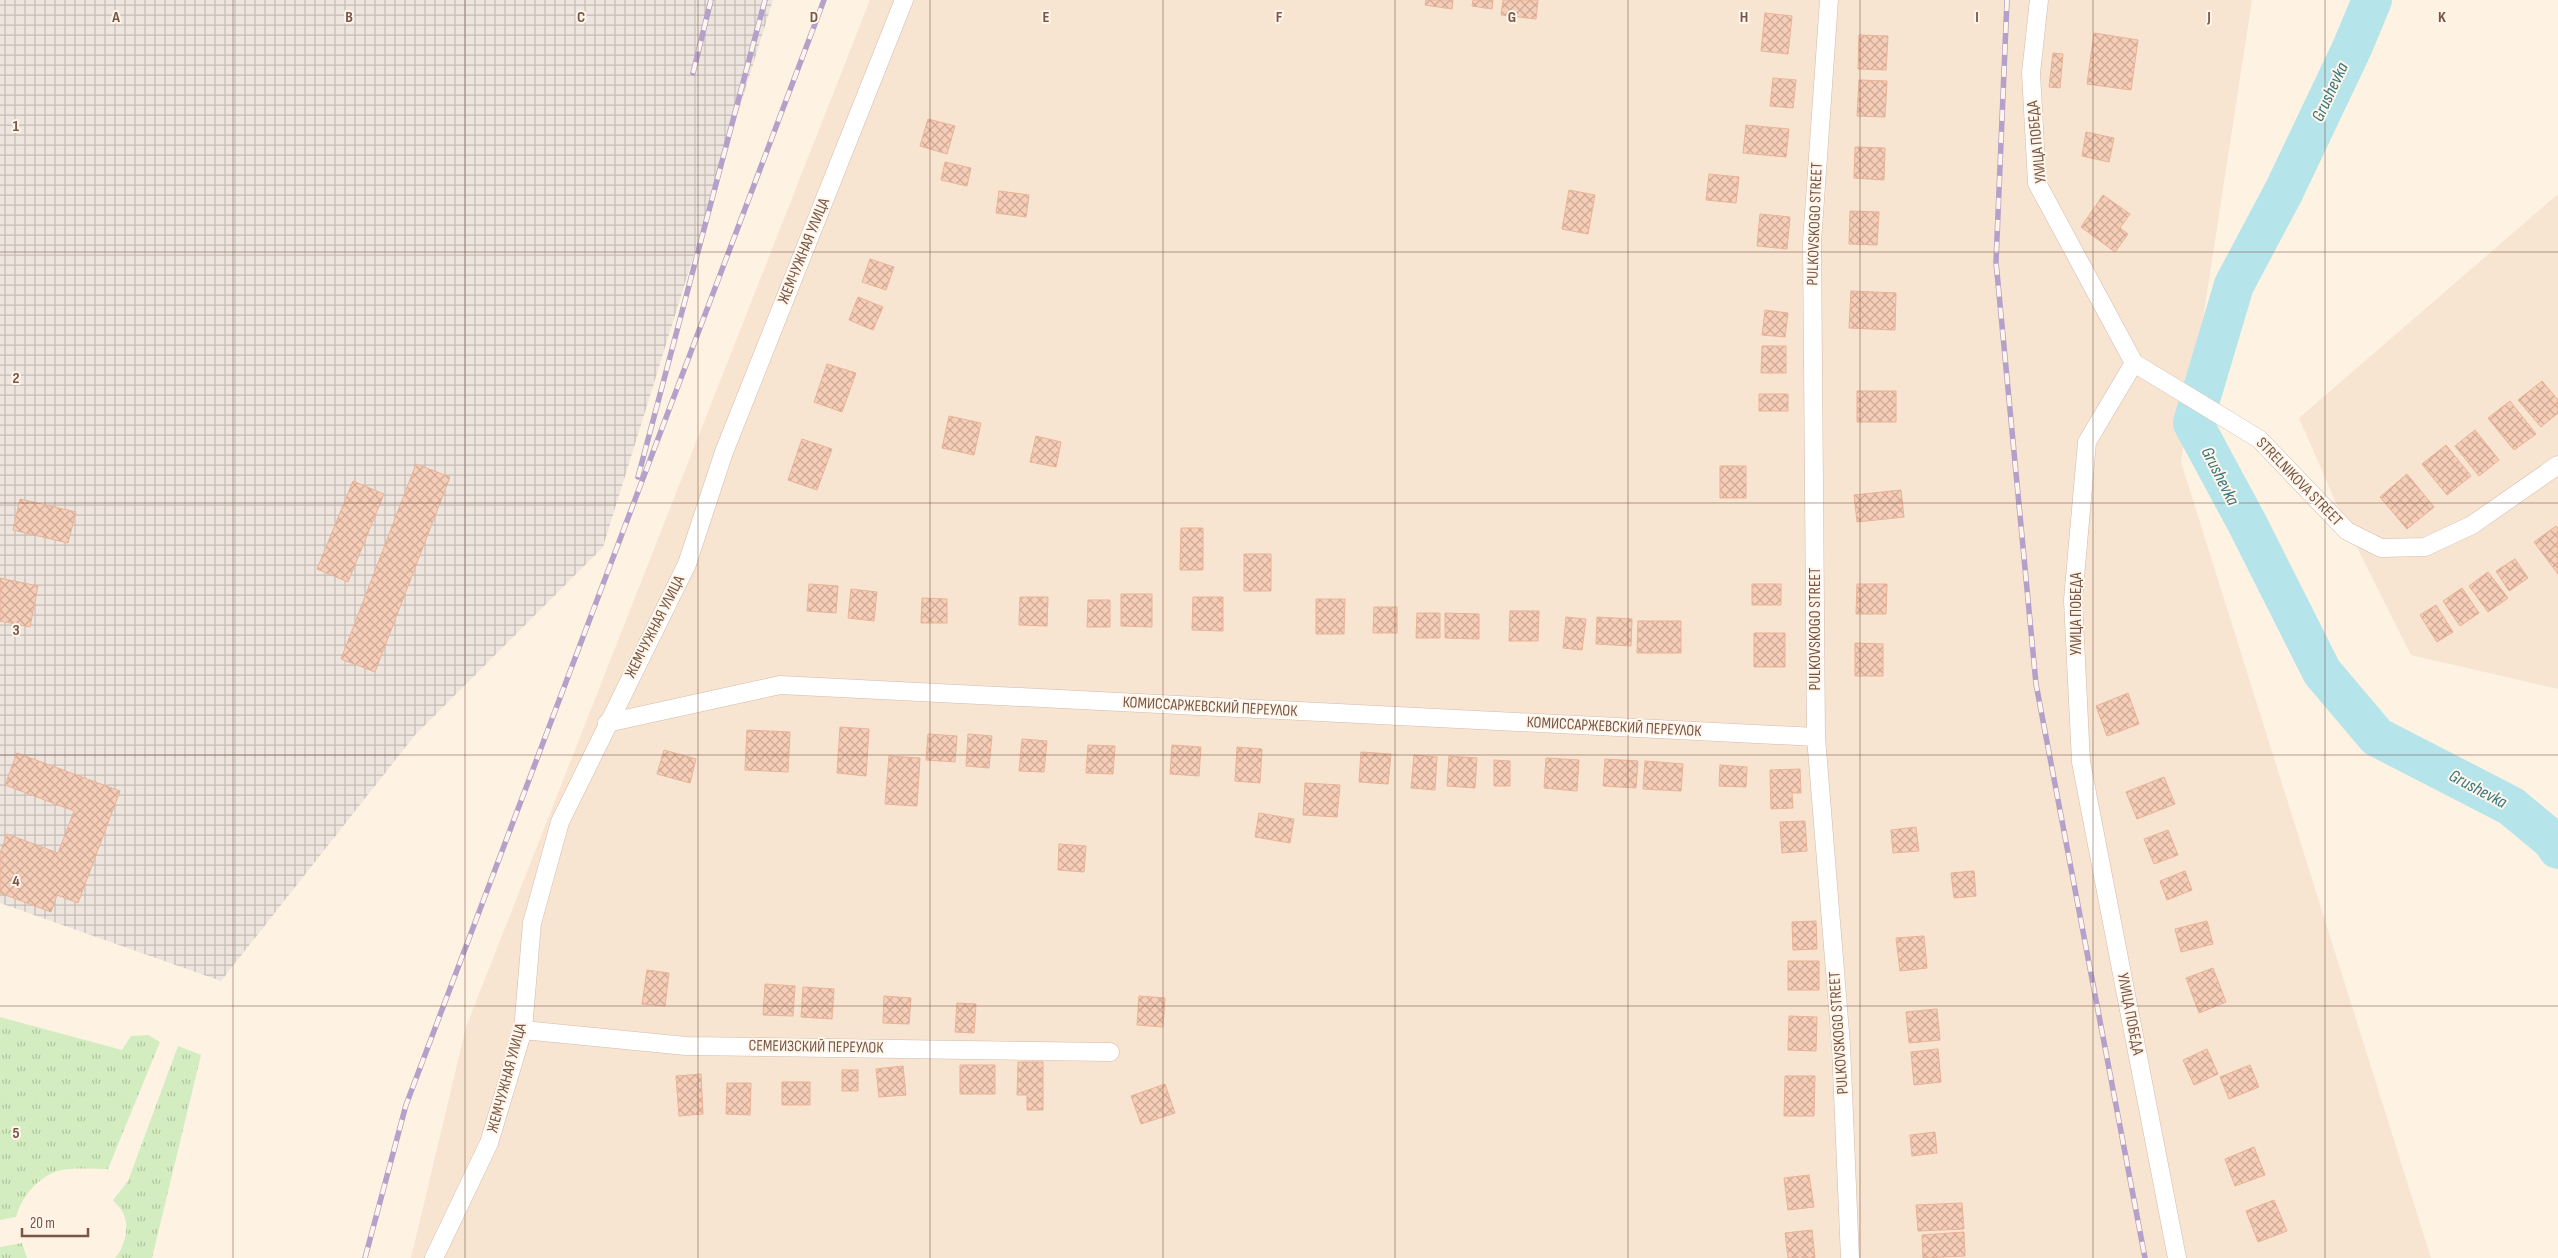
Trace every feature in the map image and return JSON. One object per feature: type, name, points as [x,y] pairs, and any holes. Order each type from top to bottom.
[{"type":"street","name":"ЖЕМЧУЖНАЯ УЛИЦА","points":[[434,1258],[489,1143],[523,1030],[532,923],[560,822],[607,722],[687,564],[724,452],[904,0]]},
{"type":"street","name":"PULKOVSKOGO STREET","points":[[1829,0],[1812,242],[1816,737],[1841,1045],[1850,1258]]},
{"type":"street","name":"УЛИЦА ПОБЕДА","points":[[2039,0],[2031,73],[2037,183],[2134,363],[2087,442],[2073,609],[2081,762],[2177,1258]]},
{"type":"street","name":"STRELNIKOVA STREET","points":[[2134,363],[2258,438],[2347,531],[2381,548],[2425,547],[2472,525],[2558,465]]},
{"type":"street","name":"КОМИССАРЖЕВСКИЙ ПЕРЕУЛОК","points":[[607,722],[780,685],[1816,737]]},
{"type":"street","name":"СЕМЕИЗСКИЙ ПЕРЕУЛОК","points":[[523,1030],[686,1046],[1110,1052]]},
{"type":"shaded area","points":[[0,0],[773,0],[603,547],[415,735],[221,981],[0,903]]},
{"type":"shaded area","points":[[870,0],[2252,0],[2181,462],[2431,1258],[411,1258],[466,1027]]},
{"type":"shaded area","points":[[2558,194],[2558,689],[2411,655],[2344,521],[2299,418]]},
{"type":"green space","points":[[0,1017],[122,1050],[131,1036],[148,1035],[160,1042],[108,1169],[69,1169],[50,1174],[43,1178],[26,1196],[16,1217],[0,1220]]},
{"type":"green space","points":[[178,1046],[201,1055],[152,1258],[115,1258],[124,1242],[126,1224],[122,1211],[113,1200],[128,1181]]},
{"type":"green space","points":[[22,1243],[27,1258],[0,1258],[0,1247]]},
{"type":"building","points":[[1426,0],[1453,0],[1452,9],[1425,5]]},
{"type":"building","points":[[1473,0],[1493,0],[1492,9],[1472,6]]},
{"type":"building","points":[[1503,0],[1538,0],[1536,19],[1501,15]]},
{"type":"building","points":[[1765,13],[1792,16],[1788,54],[1761,51]]},
{"type":"building","points":[[2094,33],[2138,40],[2131,90],[2087,84]]},
{"type":"building","points":[[1859,35],[1888,36],[1886,70],[1858,69]]},
{"type":"building","points":[[2053,53],[2063,54],[2060,88],[2049,87]]},
{"type":"building","points":[[1773,78],[1796,80],[1793,108],[1770,106]]},
{"type":"building","points":[[1859,80],[1887,81],[1885,117],[1857,116]]},
{"type":"building","points":[[928,119],[955,126],[947,154],[920,146]]},
{"type":"building","points":[[1746,125],[1789,129],[1786,157],[1743,153]]},
{"type":"building","points":[[2086,132],[2114,138],[2109,162],[2082,156]]},
{"type":"building","points":[[1855,147],[1885,148],[1884,180],[1854,178]]},
{"type":"building","points":[[945,162],[971,168],[967,186],[941,180]]},
{"type":"building","points":[[1709,174],[1739,177],[1736,203],[1706,200]]},
{"type":"building","points":[[1569,190],[1595,195],[1588,234],[1562,229]]},
{"type":"building","points":[[999,191],[1029,195],[1026,217],[996,213]]},
{"type":"building","points":[[2103,195],[2130,214],[2120,228],[2128,234],[2115,252],[2081,227]]},
{"type":"building","points":[[1850,211],[1879,212],[1877,245],[1849,244]]},
{"type":"building","points":[[1760,214],[1790,217],[1787,249],[1757,246]]},
{"type":"building","points":[[870,259],[894,267],[886,290],[862,282]]},
{"type":"building","points":[[1851,291],[1896,293],[1895,330],[1849,328]]},
{"type":"building","points":[[858,297],[883,307],[873,330],[849,320]]},
{"type":"building","points":[[1765,310],[1788,313],[1785,337],[1762,335]]},
{"type":"building","points":[[1762,346],[1786,346],[1786,373],[1761,373]]},
{"type":"building","points":[[827,364],[856,373],[842,412],[814,402]]},
{"type":"building","points":[[2542,381],[2558,400],[2558,413],[2541,427],[2518,400]]},
{"type":"building","points":[[1857,391],[1896,391],[1896,422],[1857,422]]},
{"type":"building","points":[[1759,394],[1788,394],[1788,411],[1759,411]]},
{"type":"building","points":[[2510,401],[2536,434],[2514,450],[2488,418]]},
{"type":"building","points":[[949,416],[981,423],[974,455],[942,448]]},
{"type":"building","points":[[2475,430],[2499,460],[2479,476],[2455,446]]},
{"type":"building","points":[[1036,436],[1061,442],[1056,467],[1030,462]]},
{"type":"building","points":[[802,439],[832,449],[817,490],[788,480]]},
{"type":"building","points":[[2446,445],[2471,476],[2447,495],[2422,464]]},
{"type":"building","points":[[416,464],[450,477],[375,672],[341,659]]},
{"type":"building","points":[[1720,466],[1746,466],[1746,498],[1720,498]]},
{"type":"building","points":[[2407,474],[2434,507],[2407,529],[2380,497]]},
{"type":"building","points":[[353,481],[384,494],[348,582],[317,569]]},
{"type":"building","points":[[1901,490],[1904,517],[1857,522],[1854,495]]},
{"type":"building","points":[[20,499],[76,512],[68,543],[13,530]]},
{"type":"building","points":[[2556,526],[2558,528],[2558,574],[2534,542]]},
{"type":"building","points":[[1181,528],[1203,528],[1203,570],[1180,570]]},
{"type":"building","points":[[1244,554],[1271,554],[1271,591],[1244,591]]},
{"type":"building","points":[[2515,559],[2528,578],[2509,591],[2496,571]]},
{"type":"building","points":[[2488,572],[2508,598],[2488,612],[2469,586]]},
{"type":"building","points":[[0,578],[38,586],[30,627],[0,621]]},
{"type":"building","points":[[809,584],[838,586],[836,613],[807,611]]},
{"type":"building","points":[[1752,584],[1781,584],[1781,605],[1752,605]]},
{"type":"building","points":[[1857,584],[1887,584],[1886,614],[1856,614]]},
{"type":"building","points":[[2462,588],[2479,613],[2460,626],[2443,601]]},
{"type":"building","points":[[851,589],[877,592],[874,621],[848,618]]},
{"type":"building","points":[[1121,594],[1152,594],[1152,627],[1121,626]]},
{"type":"building","points":[[1020,597],[1048,597],[1047,626],[1019,625]]},
{"type":"building","points":[[1193,597],[1223,597],[1223,631],[1192,630]]},
{"type":"building","points":[[922,598],[947,599],[947,623],[921,623]]},
{"type":"building","points":[[1316,599],[1345,599],[1344,634],[1316,634]]},
{"type":"building","points":[[1088,600],[1110,600],[1110,627],[1087,627]]},
{"type":"building","points":[[2436,605],[2453,632],[2437,642],[2420,615]]},
{"type":"building","points":[[1374,607],[1397,607],[1397,633],[1373,633]]},
{"type":"building","points":[[1510,611],[1539,611],[1538,641],[1509,641]]},
{"type":"building","points":[[1417,613],[1440,613],[1440,638],[1416,638]]},
{"type":"building","points":[[1445,613],[1479,614],[1479,639],[1445,638]]},
{"type":"building","points":[[1566,617],[1586,619],[1582,650],[1563,648]]},
{"type":"building","points":[[1597,617],[1632,619],[1631,646],[1596,644]]},
{"type":"building","points":[[1638,621],[1681,621],[1681,653],[1637,653]]},
{"type":"building","points":[[1754,633],[1785,633],[1785,667],[1754,667]]},
{"type":"building","points":[[1855,643],[1883,644],[1883,676],[1855,676]]},
{"type":"building","points":[[2128,693],[2139,724],[2107,736],[2096,706]]},
{"type":"building","points":[[840,727],[869,729],[866,776],[837,773]]},
{"type":"building","points":[[747,730],[790,732],[788,772],[745,770]]},
{"type":"building","points":[[928,734],[957,736],[955,762],[926,760]]},
{"type":"building","points":[[968,734],[992,736],[989,768],[966,766]]},
{"type":"building","points":[[1022,739],[1047,741],[1044,772],[1019,771]]},
{"type":"building","points":[[1088,745],[1115,746],[1113,774],[1086,773]]},
{"type":"building","points":[[1172,745],[1201,747],[1199,776],[1170,774]]},
{"type":"building","points":[[1237,747],[1262,749],[1260,783],[1235,781]]},
{"type":"building","points":[[664,750],[696,759],[690,783],[657,774]]},
{"type":"building","points":[[1361,752],[1391,754],[1388,784],[1359,782]]},
{"type":"building","points":[[17,753],[120,791],[78,903],[57,895],[51,912],[0,893],[0,853],[7,834],[58,853],[74,811],[5,785]]},
{"type":"building","points":[[1414,755],[1437,757],[1435,790],[1411,788]]},
{"type":"building","points":[[889,756],[920,758],[917,806],[885,804]]},
{"type":"building","points":[[1449,756],[1477,758],[1475,788],[1447,786]]},
{"type":"building","points":[[1546,758],[1579,760],[1577,791],[1544,788]]},
{"type":"building","points":[[1605,759],[1638,761],[1636,788],[1603,786]]},
{"type":"building","points":[[1494,760],[1510,761],[1510,786],[1494,786]]},
{"type":"building","points":[[1645,761],[1683,764],[1681,791],[1643,789]]},
{"type":"building","points":[[1720,765],[1747,767],[1746,787],[1719,786]]},
{"type":"building","points":[[1800,769],[1801,793],[1792,793],[1793,808],[1771,809],[1770,770]]},
{"type":"building","points":[[2164,777],[2175,804],[2137,819],[2126,792]]},
{"type":"building","points":[[1305,783],[1340,785],[1337,817],[1303,815]]},
{"type":"building","points":[[1259,813],[1294,819],[1290,843],[1255,837]]},
{"type":"building","points":[[1805,821],[1807,851],[1782,853],[1780,822]]},
{"type":"building","points":[[1916,827],[1919,851],[1893,853],[1891,830]]},
{"type":"building","points":[[2168,830],[2178,855],[2154,864],[2144,839]]},
{"type":"building","points":[[1059,844],[1086,846],[1084,872],[1058,870]]},
{"type":"building","points":[[1974,871],[1976,896],[1954,898],[1951,873]]},
{"type":"building","points":[[2185,871],[2192,890],[2167,900],[2160,881]]},
{"type":"building","points":[[1816,921],[1817,949],[1793,950],[1792,922]]},
{"type":"building","points":[[2207,921],[2213,944],[2181,952],[2175,929]]},
{"type":"building","points":[[1924,936],[1927,968],[1900,971],[1896,938]]},
{"type":"building","points":[[1788,961],[1819,961],[1819,990],[1788,990]]},
{"type":"building","points":[[2213,968],[2226,1002],[2199,1013],[2186,978]]},
{"type":"building","points":[[647,970],[669,973],[665,1006],[642,1004]]},
{"type":"building","points":[[765,984],[795,986],[793,1016],[763,1015]]},
{"type":"building","points":[[803,987],[834,989],[832,1019],[801,1017]]},
{"type":"building","points":[[884,996],[911,998],[909,1024],[883,1023]]},
{"type":"building","points":[[1139,996],[1165,998],[1163,1027],[1137,1025]]},
{"type":"building","points":[[957,1003],[976,1004],[974,1033],[955,1032]]},
{"type":"building","points":[[1937,1009],[1940,1040],[1909,1043],[1906,1012]]},
{"type":"building","points":[[1789,1016],[1817,1017],[1816,1051],[1788,1050]]},
{"type":"building","points":[[1938,1049],[1941,1082],[1914,1085],[1911,1052]]},
{"type":"building","points":[[2207,1049],[2218,1074],[2194,1085],[2183,1060]]},
{"type":"building","points":[[1018,1062],[1043,1062],[1043,1110],[1027,1110],[1027,1095],[1017,1095]]},
{"type":"building","points":[[960,1065],[995,1065],[995,1094],[960,1094]]},
{"type":"building","points":[[2250,1065],[2259,1087],[2229,1099],[2220,1077]]},
{"type":"building","points":[[903,1066],[906,1095],[879,1097],[876,1069]]},
{"type":"building","points":[[842,1070],[858,1070],[858,1091],[842,1091]]},
{"type":"building","points":[[701,1074],[703,1114],[679,1116],[676,1076]]},
{"type":"building","points":[[1785,1076],[1815,1076],[1814,1116],[1784,1116]]},
{"type":"building","points":[[782,1082],[810,1082],[810,1105],[782,1105]]},
{"type":"building","points":[[727,1083],[751,1083],[750,1115],[726,1114]]},
{"type":"building","points":[[1165,1084],[1175,1113],[1141,1124],[1131,1096]]},
{"type":"building","points":[[1935,1132],[1937,1153],[1912,1156],[1910,1135]]},
{"type":"building","points":[[2254,1147],[2265,1175],[2235,1186],[2225,1159]]},
{"type":"building","points":[[1809,1175],[1814,1207],[1788,1210],[1784,1178]]},
{"type":"building","points":[[2274,1200],[2287,1231],[2258,1242],[2246,1211]]},
{"type":"building","points":[[1962,1203],[1964,1229],[1918,1231],[1916,1205]]},
{"type":"building","points":[[1812,1230],[1815,1258],[1788,1258],[1785,1233]]},
{"type":"building","points":[[1964,1232],[1965,1256],[1923,1258],[1922,1235]]},
{"type":"waterway","name":"Grushevka","points":[[2372,0],[2352,48],[2284,191],[2234,285],[2193,423],[2247,523],[2322,672],[2377,737],[2511,806],[2552,840],[2558,849]]},
{"type":"railway","points":[[693,73],[711,0]]},
{"type":"railway","points":[[638,477],[765,0]]},
{"type":"railway","points":[[365,1258],[406,1105],[824,0]]},
{"type":"railway","points":[[2007,0],[1996,262],[2036,684],[2145,1258]]}]
